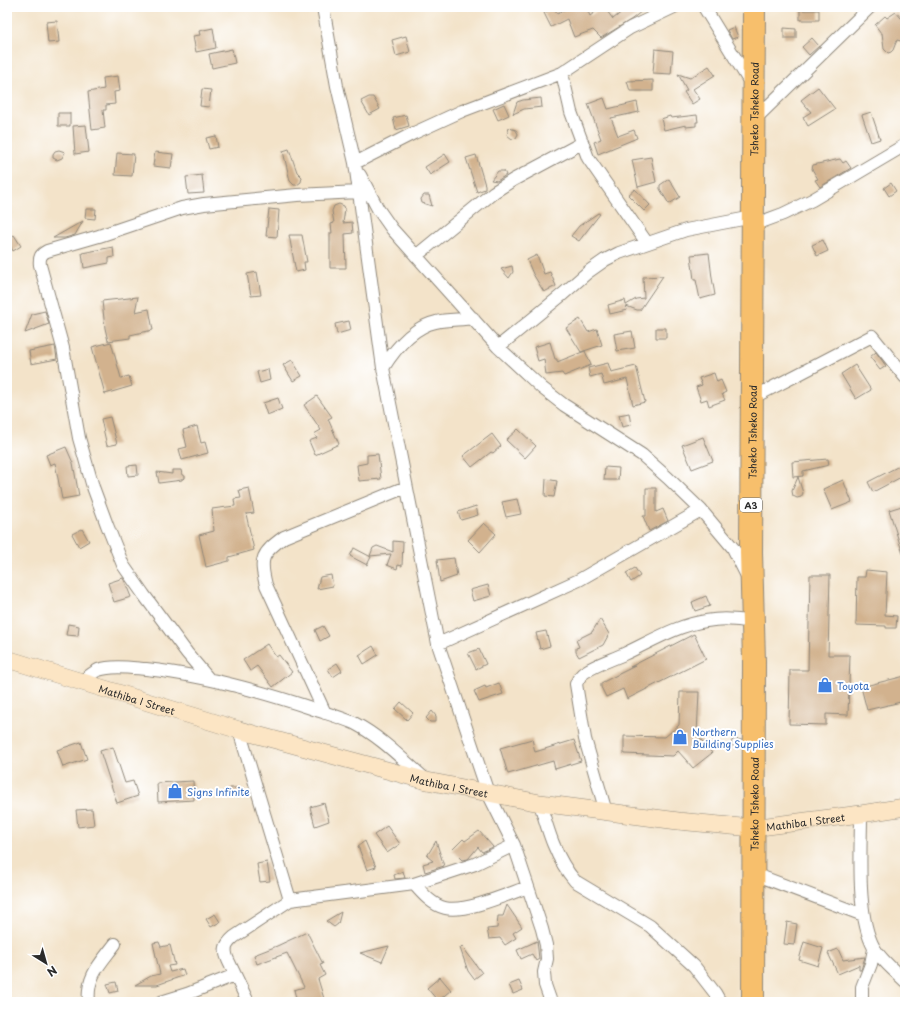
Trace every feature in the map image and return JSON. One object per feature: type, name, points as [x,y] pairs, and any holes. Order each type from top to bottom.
[{"type":"highway","name":"Tsheko Tsheko Road","points":[[753,1002],[752,828],[744,744],[754,661],[751,552],[754,7]]},
{"type":"street","points":[[323,7],[337,86],[356,165],[383,368],[438,644],[488,793],[514,845],[528,887],[546,945],[547,958],[544,972],[545,985],[551,1002]]},
{"type":"street","points":[[356,165],[414,133],[462,111],[562,73],[630,28],[674,7]]},
{"type":"street","points":[[704,7],[754,89]]},
{"type":"street","points":[[753,121],[870,7]]},
{"type":"street","points":[[562,73],[571,112],[582,143],[595,169],[647,243]]},
{"type":"street","points":[[416,256],[494,192],[513,180],[582,143]]},
{"type":"street","points":[[498,347],[588,272],[619,253],[686,230],[753,221],[783,214],[812,200],[905,145]]},
{"type":"street","points":[[356,165],[378,209],[392,229],[498,347],[542,388],[564,405],[642,455],[701,510],[733,548],[753,588]]},
{"type":"street","points":[[208,678],[187,653],[144,595],[124,565],[107,525],[93,487],[80,438],[62,348],[40,265],[40,257],[47,251],[99,236],[182,208],[204,204],[297,195],[360,192]]},
{"type":"street","points":[[383,368],[393,352],[418,330],[436,322],[473,318]]},
{"type":"street","points":[[752,398],[872,336],[905,377]]},
{"type":"street","points":[[325,713],[266,585],[262,570],[262,562],[266,554],[284,537],[406,487]]},
{"type":"street","points":[[438,644],[579,580],[701,510]]},
{"type":"street","points":[[606,812],[585,739],[576,684],[578,678],[583,673],[598,665],[678,628],[705,621],[736,619],[752,622]]},
{"type":"street","name":"Mathiba I Street","points":[[7,659],[239,730],[427,781],[540,803],[678,821],[752,828],[905,807]]},
{"type":"street","points":[[81,682],[98,670],[123,668],[174,672],[208,678],[261,692],[352,723],[372,734],[427,781]]},
{"type":"street","points":[[239,730],[290,900]]},
{"type":"street","points":[[540,803],[550,836],[560,860],[575,881],[650,926],[694,966],[716,993],[720,1002]]},
{"type":"street","points":[[861,814],[863,915],[866,933],[874,949],[905,981]]},
{"type":"street","points":[[248,1002],[225,953],[225,947],[228,942],[290,900],[414,884],[475,864],[514,845]]},
{"type":"street","points":[[752,873],[863,915]]},
{"type":"street","points":[[414,884],[430,901],[445,908],[474,906],[528,887]]},
{"type":"street","points":[[90,1002],[88,993],[92,974],[115,944]]},
{"type":"street","points":[[862,1002],[862,987],[871,964],[874,949]]},
{"type":"street","points":[[161,1002],[187,994],[235,975]]},
{"type":"building","points":[[571,7],[586,7],[590,16],[604,7],[613,19],[628,7],[647,7],[632,19],[601,38],[593,30],[574,37],[567,19],[551,27],[544,13],[554,8],[557,13]]},
{"type":"building","points":[[800,10],[819,10],[819,20],[800,20]]},
{"type":"building","points":[[896,12],[901,18],[905,16],[905,42],[897,40],[893,50],[888,53],[884,49],[882,33],[875,25],[885,16],[887,18]]},
{"type":"building","points":[[57,21],[59,42],[48,43],[46,22]]},
{"type":"building","points":[[734,27],[738,37],[732,39],[727,30]]},
{"type":"building","points":[[213,28],[216,48],[196,52],[193,36],[200,35],[199,31]]},
{"type":"building","points":[[784,28],[796,29],[796,38],[784,38]]},
{"type":"building","points":[[406,36],[410,52],[396,56],[392,40]]},
{"type":"building","points":[[812,38],[819,46],[809,55],[802,47]]},
{"type":"building","points":[[232,49],[235,63],[212,68],[209,54]]},
{"type":"building","points":[[655,49],[673,51],[671,74],[653,73]]},
{"type":"building","points":[[709,66],[715,75],[693,89],[700,99],[692,104],[684,92],[687,90],[678,74],[690,78]]},
{"type":"building","points":[[118,76],[120,91],[114,92],[115,104],[106,105],[106,110],[103,110],[105,128],[92,130],[88,92],[104,89],[103,78]]},
{"type":"building","points":[[653,80],[653,91],[630,91],[627,81]]},
{"type":"building","points":[[818,87],[835,109],[808,126],[803,117],[811,112],[801,100]]},
{"type":"building","points":[[202,89],[211,90],[209,107],[200,106]]},
{"type":"building","points":[[369,97],[373,97],[380,109],[369,115],[361,101]]},
{"type":"building","points":[[541,98],[542,107],[524,109],[513,114],[517,102]]},
{"type":"building","points":[[604,98],[608,109],[637,102],[639,112],[611,118],[618,136],[634,130],[637,138],[598,154],[594,142],[601,139],[588,104]]},
{"type":"building","points":[[504,104],[509,115],[498,120],[493,109]]},
{"type":"building","points":[[871,112],[880,139],[871,142],[862,115]]},
{"type":"building","points":[[58,113],[70,113],[70,126],[58,126]]},
{"type":"building","points":[[406,115],[409,126],[396,130],[393,118]]},
{"type":"building","points":[[697,115],[698,122],[696,122],[696,126],[686,127],[686,125],[664,130],[661,119],[670,116],[671,118]]},
{"type":"building","points":[[86,125],[89,152],[75,154],[73,126]]},
{"type":"building","points":[[509,128],[516,130],[518,134],[516,138],[512,139],[507,135]]},
{"type":"building","points":[[216,136],[218,147],[209,149],[206,138]]},
{"type":"building","points":[[289,149],[297,172],[302,177],[301,182],[297,185],[294,185],[290,181],[283,151]]},
{"type":"building","points":[[59,150],[65,152],[62,158],[57,160],[53,158],[53,154],[55,151]]},
{"type":"building","points":[[155,152],[173,154],[171,168],[153,166]]},
{"type":"building","points":[[117,153],[134,154],[132,176],[115,175]]},
{"type":"building","points":[[445,154],[450,162],[430,175],[425,167]]},
{"type":"building","points":[[476,155],[485,185],[485,189],[477,192],[466,158]]},
{"type":"building","points":[[651,157],[656,182],[638,187],[632,160]]},
{"type":"building","points":[[840,159],[843,163],[846,161],[851,168],[820,187],[815,180],[818,179],[812,169],[813,165]]},
{"type":"building","points":[[498,171],[504,171],[506,175],[497,181],[491,180]]},
{"type":"building","points":[[202,175],[204,193],[188,194],[186,177]]},
{"type":"building","points":[[669,179],[680,197],[669,204],[660,189],[660,185]]},
{"type":"building","points":[[891,183],[896,191],[889,196],[884,188]]},
{"type":"building","points":[[635,189],[650,205],[644,211],[628,195]]},
{"type":"building","points":[[424,195],[429,195],[432,206],[422,203],[421,199]]},
{"type":"building","points":[[339,204],[344,206],[345,209],[343,223],[352,222],[353,233],[345,234],[346,268],[330,268],[330,233],[332,233],[331,224],[334,223],[332,211],[334,206]]},
{"type":"building","points":[[86,209],[96,209],[95,219],[85,218]]},
{"type":"building","points":[[269,209],[279,210],[277,237],[266,236]]},
{"type":"building","points":[[598,213],[600,214],[579,241],[571,236],[579,226]]},
{"type":"building","points":[[83,221],[75,235],[65,238],[53,238]]},
{"type":"building","points":[[14,235],[21,246],[13,251],[7,239]]},
{"type":"building","points":[[289,235],[302,235],[307,262],[304,262],[305,270],[296,272]]},
{"type":"building","points":[[823,240],[828,251],[817,256],[812,245]]},
{"type":"building","points":[[113,247],[114,257],[109,258],[109,263],[84,268],[82,253]]},
{"type":"building","points":[[709,253],[715,295],[700,299],[696,280],[694,280],[691,255]]},
{"type":"building","points":[[537,255],[544,274],[550,272],[556,286],[544,292],[533,274],[527,260]]},
{"type":"building","points":[[512,266],[513,272],[509,278],[501,269]]},
{"type":"building","points":[[257,272],[261,295],[251,296],[247,274]]},
{"type":"building","points":[[663,276],[640,310],[626,306],[627,310],[610,314],[608,305],[625,300],[626,305],[636,299],[644,298],[643,277]]},
{"type":"building","points":[[138,297],[135,312],[149,309],[153,330],[130,335],[130,338],[108,341],[102,301]]},
{"type":"building","points":[[45,311],[49,324],[25,333],[32,314]]},
{"type":"building","points":[[580,319],[588,332],[597,329],[602,345],[581,352],[566,328]]},
{"type":"building","points":[[349,321],[351,330],[337,334],[335,324]]},
{"type":"building","points":[[656,328],[666,328],[666,338],[656,338]]},
{"type":"building","points":[[632,331],[635,348],[617,351],[614,334]]},
{"type":"building","points":[[111,342],[121,378],[129,376],[132,386],[105,394],[92,347]]},
{"type":"building","points":[[550,342],[557,362],[585,351],[591,365],[564,376],[562,373],[546,375],[544,359],[538,361],[534,347]]},
{"type":"building","points":[[55,346],[57,359],[31,364],[29,351]]},
{"type":"building","points":[[876,352],[886,366],[880,370],[870,357]]},
{"type":"building","points":[[292,360],[302,376],[293,381],[283,365]]},
{"type":"building","points":[[608,363],[611,372],[636,366],[645,402],[633,405],[627,379],[604,385],[601,374],[590,377],[588,368]]},
{"type":"building","points":[[855,365],[871,390],[856,399],[841,374]]},
{"type":"building","points":[[268,369],[270,380],[260,383],[257,372]]},
{"type":"building","points":[[714,373],[717,382],[721,380],[726,392],[722,394],[725,400],[709,406],[707,399],[701,401],[696,387],[702,385],[699,378]]},
{"type":"building","points":[[317,396],[332,417],[328,419],[339,444],[315,455],[309,441],[317,438],[314,434],[321,430],[304,405]]},
{"type":"building","points":[[278,398],[282,409],[267,415],[263,403]]},
{"type":"building","points":[[629,413],[631,425],[622,427],[619,415]]},
{"type":"building","points":[[110,417],[117,444],[107,446],[101,419]]},
{"type":"building","points":[[197,426],[201,443],[205,442],[208,453],[182,460],[179,449],[187,447],[183,430]]},
{"type":"building","points":[[518,429],[536,446],[525,458],[506,440]]},
{"type":"building","points":[[492,434],[501,446],[472,467],[463,456]]},
{"type":"building","points":[[703,437],[713,461],[692,469],[682,445]]},
{"type":"building","points":[[66,447],[73,463],[79,496],[62,499],[55,463],[50,465],[46,455]]},
{"type":"building","points":[[378,454],[381,479],[359,481],[357,465],[367,463],[367,455]]},
{"type":"building","points":[[828,459],[829,465],[803,471],[803,476],[793,477],[792,462]]},
{"type":"building","points":[[905,463],[905,475],[873,492],[868,482]]},
{"type":"building","points":[[137,465],[138,475],[128,476],[127,466]]},
{"type":"building","points":[[605,467],[619,468],[618,480],[604,480]]},
{"type":"building","points":[[172,470],[181,470],[182,475],[185,476],[185,478],[182,480],[159,483],[157,472],[172,474]]},
{"type":"building","points":[[798,477],[803,493],[801,497],[797,498],[793,496],[792,491]]},
{"type":"building","points":[[546,479],[557,481],[554,497],[545,496]]},
{"type":"building","points":[[843,480],[852,502],[832,510],[823,489]]},
{"type":"building","points":[[249,488],[254,513],[246,514],[254,550],[229,557],[229,561],[206,567],[199,535],[214,531],[212,509],[235,506],[234,499],[241,498],[239,490]]},
{"type":"building","points":[[646,488],[656,488],[656,512],[663,509],[668,521],[649,531],[643,516],[646,516]]},
{"type":"building","points":[[517,499],[521,514],[506,517],[502,502]]},
{"type":"building","points":[[905,505],[905,553],[903,554],[889,510]]},
{"type":"building","points":[[476,506],[478,515],[461,520],[458,512]]},
{"type":"building","points":[[484,523],[496,534],[480,552],[468,540]]},
{"type":"building","points":[[82,529],[89,541],[79,547],[72,534]]},
{"type":"building","points":[[393,541],[403,542],[402,566],[398,565],[397,569],[387,565],[391,554],[370,556],[373,548],[377,546],[393,552]]},
{"type":"building","points":[[354,548],[371,557],[367,565],[350,556]]},
{"type":"building","points":[[454,558],[457,576],[440,582],[437,560]]},
{"type":"building","points":[[635,568],[640,576],[631,582],[626,573]]},
{"type":"building","points":[[866,570],[887,572],[885,615],[897,616],[896,628],[886,628],[886,626],[856,625],[857,577],[865,577]]},
{"type":"building","points":[[331,575],[333,586],[317,589],[320,577]]},
{"type":"building","points":[[810,575],[830,575],[828,655],[850,655],[848,715],[826,714],[826,725],[789,724],[790,670],[808,670]]},
{"type":"building","points":[[123,578],[131,597],[114,602],[108,583]]},
{"type":"building","points":[[488,585],[491,596],[473,601],[470,590]]},
{"type":"building","points":[[706,596],[710,606],[695,611],[692,602]]},
{"type":"building","points":[[600,619],[609,634],[603,645],[579,657],[576,652],[576,648],[579,647],[576,640],[592,632]]},
{"type":"building","points":[[68,624],[79,626],[78,636],[66,635]]},
{"type":"building","points":[[323,626],[329,636],[320,641],[315,630]]},
{"type":"building","points":[[546,631],[550,646],[540,649],[536,633]]},
{"type":"building","points":[[694,634],[706,659],[627,699],[623,689],[606,697],[601,687],[601,683]]},
{"type":"building","points":[[267,644],[276,657],[279,655],[292,672],[273,687],[257,666],[250,671],[243,660]]},
{"type":"building","points":[[373,646],[378,655],[364,664],[359,655]]},
{"type":"building","points":[[479,649],[486,664],[476,669],[468,653]]},
{"type":"building","points":[[337,663],[342,671],[333,677],[328,669]]},
{"type":"building","points":[[905,676],[905,701],[867,710],[861,687]]},
{"type":"building","points":[[499,683],[503,694],[479,702],[474,691],[485,686],[486,688]]},
{"type":"building","points":[[680,692],[699,692],[697,735],[712,753],[693,768],[678,751],[673,756],[624,754],[624,736],[665,737],[679,725]]},
{"type":"building","points":[[401,702],[413,713],[407,720],[395,709]]},
{"type":"building","points":[[432,711],[436,716],[436,722],[430,722],[426,718]]},
{"type":"building","points":[[532,739],[535,752],[574,740],[581,761],[555,769],[553,761],[508,774],[500,748]]},
{"type":"building","points":[[81,742],[87,759],[63,767],[57,750]]},
{"type":"building","points":[[113,747],[125,783],[133,781],[138,796],[117,803],[100,751]]},
{"type":"building","points":[[193,781],[194,800],[158,802],[157,783]]},
{"type":"building","points":[[230,788],[239,788],[239,797],[230,797]]},
{"type":"building","points":[[324,803],[329,821],[315,826],[310,807]]},
{"type":"building","points":[[92,809],[94,825],[78,827],[76,810]]},
{"type":"building","points":[[387,826],[400,844],[387,853],[374,835]]},
{"type":"building","points":[[479,831],[493,847],[482,852],[478,847],[468,859],[462,860],[452,850],[463,839],[465,841]]},
{"type":"building","points":[[365,841],[376,867],[367,870],[358,846]]},
{"type":"building","points":[[436,841],[444,866],[425,872],[423,864],[433,861],[427,856]]},
{"type":"building","points":[[267,862],[270,881],[260,882],[257,864]]},
{"type":"building","points":[[403,871],[405,878],[395,879],[394,875]]},
{"type":"building","points":[[507,905],[522,927],[513,933],[516,938],[505,945],[500,938],[489,939],[487,929],[497,928],[498,916],[503,916]]},
{"type":"building","points":[[341,912],[338,924],[334,927],[326,921]]},
{"type":"building","points":[[215,914],[220,922],[211,927],[206,919]]},
{"type":"building","points":[[787,922],[797,924],[794,945],[784,944]]},
{"type":"building","points":[[307,932],[323,964],[320,965],[325,975],[318,979],[325,1002],[297,1002],[294,990],[304,987],[287,953],[257,964],[254,955]]},
{"type":"building","points":[[537,941],[539,959],[536,961],[532,954],[521,959],[517,950]]},
{"type":"building","points":[[159,942],[161,947],[170,945],[175,965],[168,966],[170,972],[183,969],[185,975],[157,985],[135,985],[151,976],[160,974],[153,943]]},
{"type":"building","points":[[804,942],[823,948],[818,966],[799,960]]},
{"type":"building","points":[[389,946],[382,962],[360,953]]},
{"type":"building","points":[[462,946],[482,973],[474,979],[468,971],[460,948]]},
{"type":"building","points":[[838,949],[843,960],[865,957],[861,970],[859,970],[859,965],[838,974],[828,953]]},
{"type":"building","points":[[440,977],[451,990],[438,1001],[427,988]]},
{"type":"building","points":[[519,981],[523,990],[513,994],[509,985]]},
{"type":"building","points":[[116,982],[118,991],[110,993],[107,984]]},
{"type":"place","name":"Toyota","points":[[825,685]]},
{"type":"place","name":"Northern Building Supplies","points":[[680,737]]},
{"type":"place","name":"Signs Infinite","points":[[175,791]]}]
